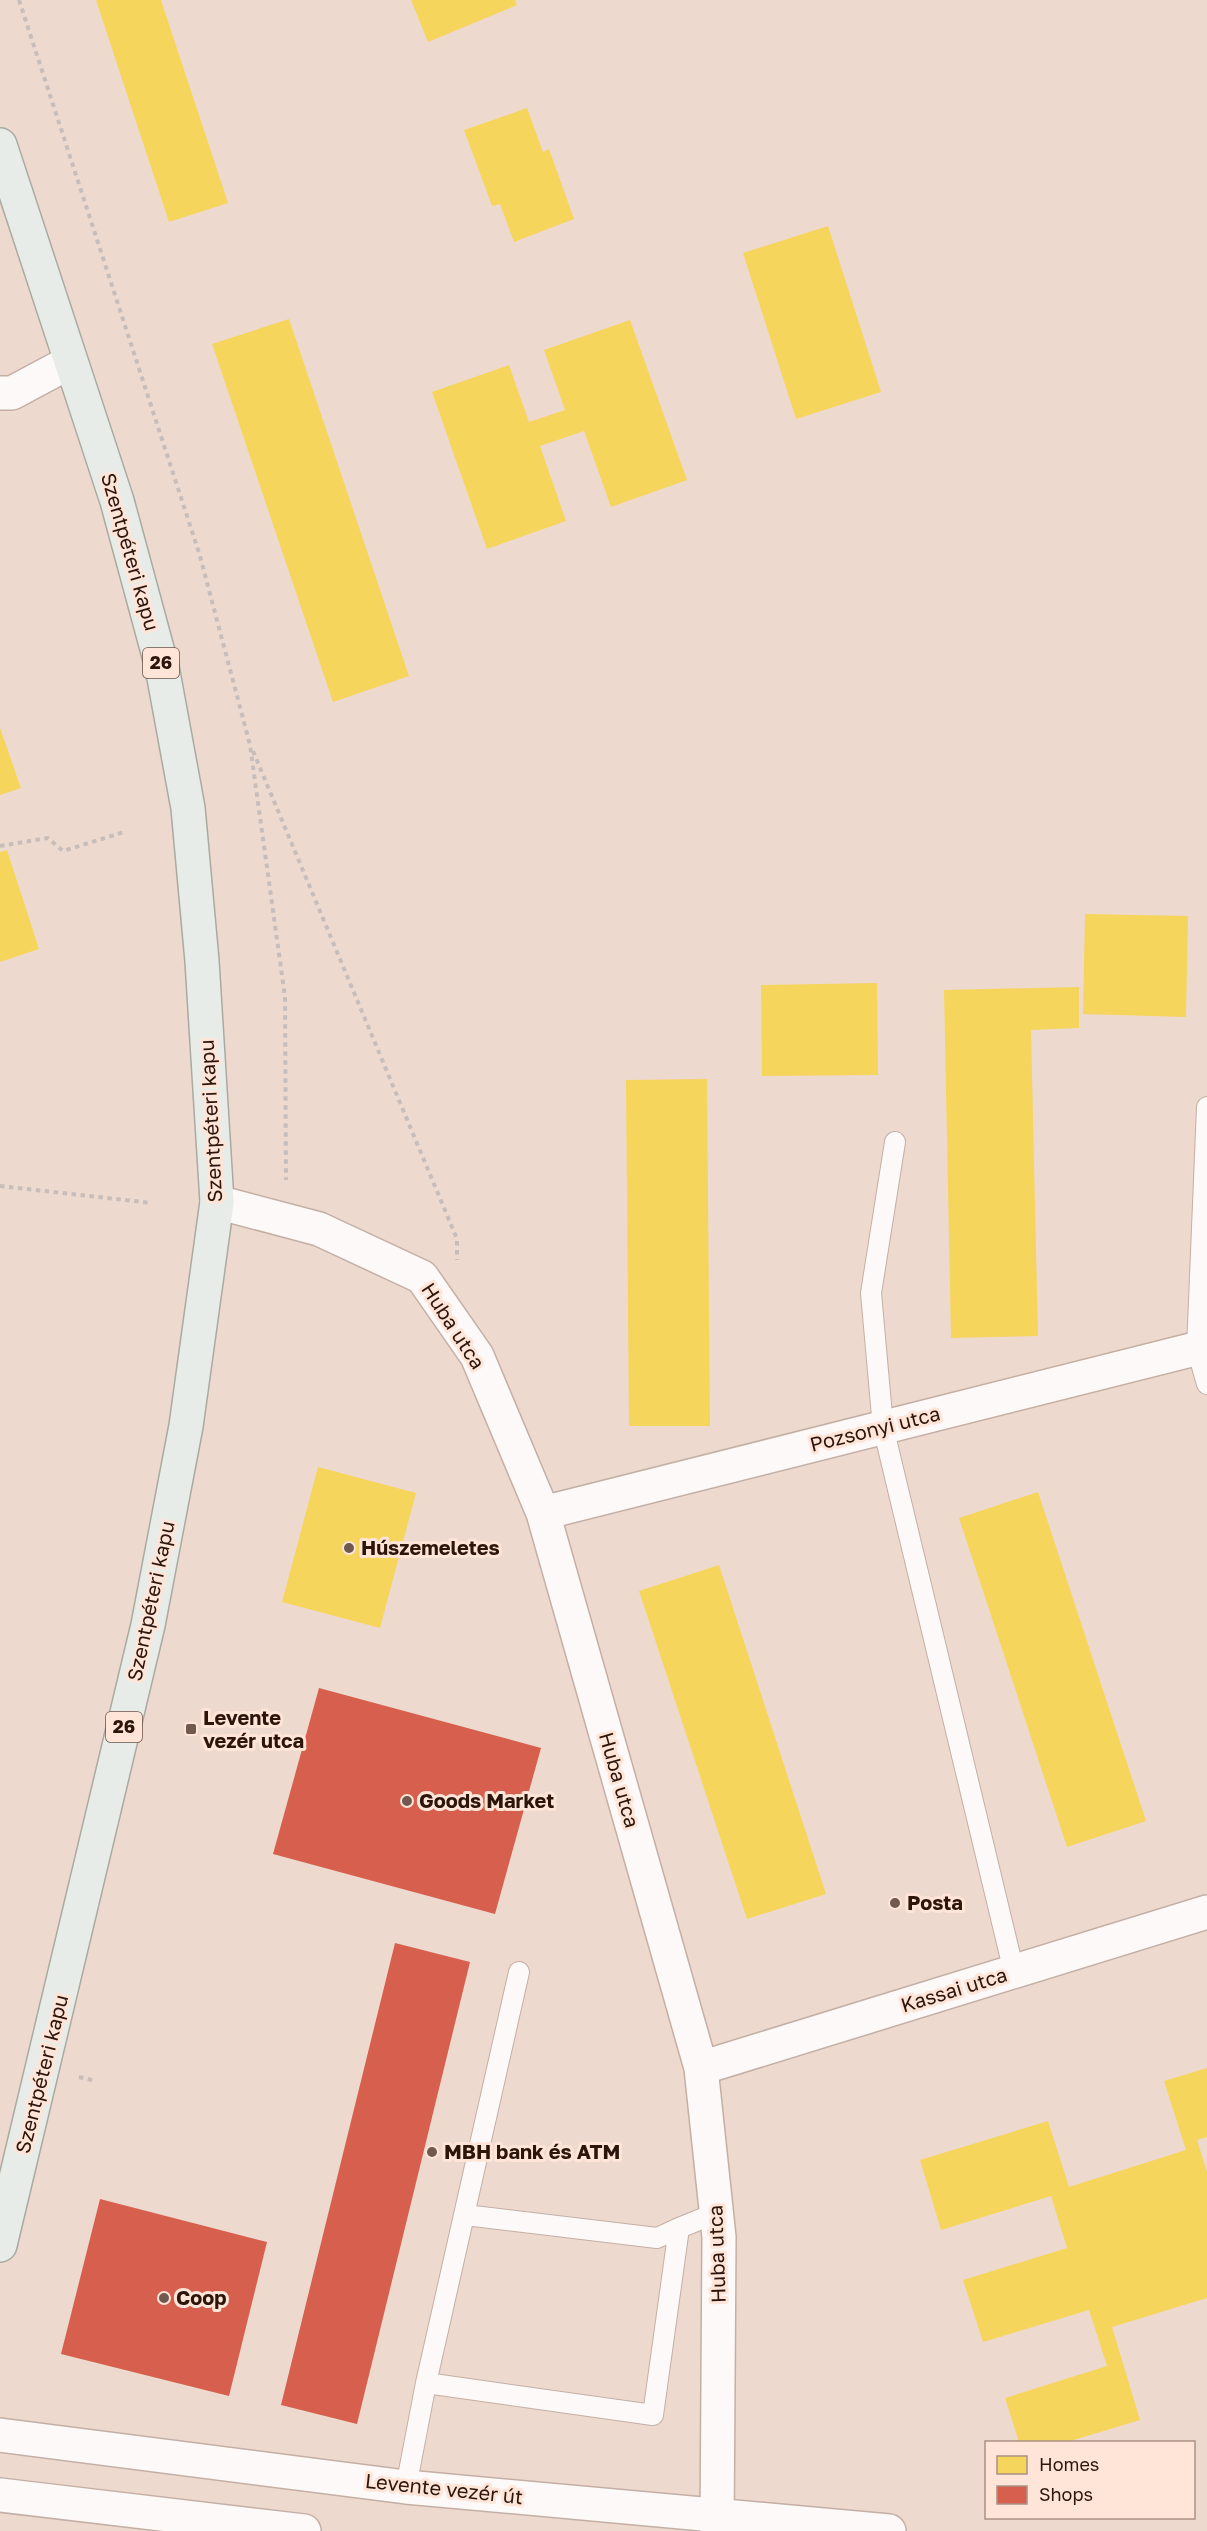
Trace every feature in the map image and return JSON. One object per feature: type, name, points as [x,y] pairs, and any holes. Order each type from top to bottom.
[{"type":"main road","name":"Szentpéteri kapu","points":[[0,145],[117,501],[162,667],[188,808],[202,961],[217,1202],[186,1426],[148,1625],[0,2245]]},
{"type":"street","points":[[0,393],[12,393],[70,362]]},
{"type":"street","name":"Huba utca","points":[[217,1202],[319,1229],[422,1277],[477,1356],[543,1513],[701,2068],[719,2237],[718,2523]]},
{"type":"street","name":"Pozsonyi utca","points":[[543,1513],[1202,1347]]},
{"type":"street","name":"Kassai utca","points":[[701,2068],[1207,1912]]},
{"type":"street","name":"Levente vezér út","points":[[0,2435],[406,2487],[718,2523],[889,2531]]},
{"type":"street","points":[[0,2495],[304,2531]]},
{"type":"lane","points":[[1207,1107],[1202,1347],[1207,1384]]},
{"type":"lane","points":[[895,1142],[871,1293],[884,1427],[1014,1972]]},
{"type":"lane","points":[[406,2487],[426,2383],[519,1972]]},
{"type":"lane","points":[[465,2215],[657,2238],[716,2212]]},
{"type":"lane","points":[[426,2383],[653,2415],[679,2228]]},
{"type":"path","points":[[19,0],[200,556],[250,745],[285,997],[286,1220]]},
{"type":"path","points":[[250,745],[457,1239],[457,1327]]},
{"type":"path","points":[[0,846],[48,838],[63,851],[124,832]]},
{"type":"path","points":[[0,1186],[151,1203]]},
{"type":"building: Homes","points":[[96,0],[161,0],[228,203],[169,222]]},
{"type":"building: Homes","points":[[411,0],[515,0],[517,5],[428,42]]},
{"type":"building: Homes","points":[[527,108],[543,152],[549,149],[574,219],[514,242],[500,204],[492,206],[464,130]]},
{"type":"building: Homes","points":[[828,226],[881,392],[796,419],[743,253]]},
{"type":"building: Homes","points":[[289,319],[409,676],[333,702],[212,344]]},
{"type":"building: Homes","points":[[630,320],[687,480],[611,507],[584,431],[540,446],[566,521],[487,549],[432,392],[509,365],[529,422],[565,410],[544,350]]},
{"type":"building: Homes","points":[[0,728],[21,788],[0,795]]},
{"type":"building: Homes","points":[[7,850],[39,949],[0,962],[0,852]]},
{"type":"building: Homes","points":[[1085,914],[1188,916],[1186,1017],[1083,1014]]},
{"type":"building: Homes","points":[[877,983],[878,1075],[762,1076],[761,985]]},
{"type":"building: Homes","points":[[1079,987],[1079,1028],[1031,1030],[1038,1336],[951,1338],[944,990]]},
{"type":"building: Homes","points":[[707,1079],[710,1426],[629,1426],[626,1080]]},
{"type":"building: Homes","name":"Húszemeletes","points":[[318,1467],[416,1493],[380,1628],[282,1602]]},
{"type":"building: Homes","points":[[1038,1492],[1146,1821],[1067,1847],[959,1518]]},
{"type":"building: Homes","points":[[719,1565],[826,1894],[747,1919],[639,1591]]},
{"type":"building: Homes","points":[[1207,2068],[1207,2137],[1197,2140],[1207,2172],[1207,2298],[1112,2327],[1140,2420],[1070,2441],[1019,2441],[1005,2398],[1107,2366],[1089,2310],[983,2342],[963,2280],[1067,2248],[1051,2196],[941,2230],[920,2160],[1048,2121],[1069,2187],[1186,2150],[1164,2081]]},
{"type":"building: Shops","name":"Goods Market","points":[[319,1688],[541,1748],[495,1914],[273,1854]]},
{"type":"building: Shops","points":[[395,1943],[470,1962],[357,2424],[281,2405]]},
{"type":"building: Shops","name":"Coop","points":[[100,2199],[267,2242],[229,2396],[61,2354]]},
{"type":"place","name":"Húszemeletes","points":[[349,1548]]},
{"type":"place","name":"Levente vezér utca","points":[[191,1729]]},
{"type":"place","name":"Goods Market","points":[[407,1801]]},
{"type":"place","name":"Posta","points":[[895,1903]]},
{"type":"place","name":"MBH bank és ATM","points":[[432,2152]]},
{"type":"place","name":"Coop","points":[[164,2298]]}]
